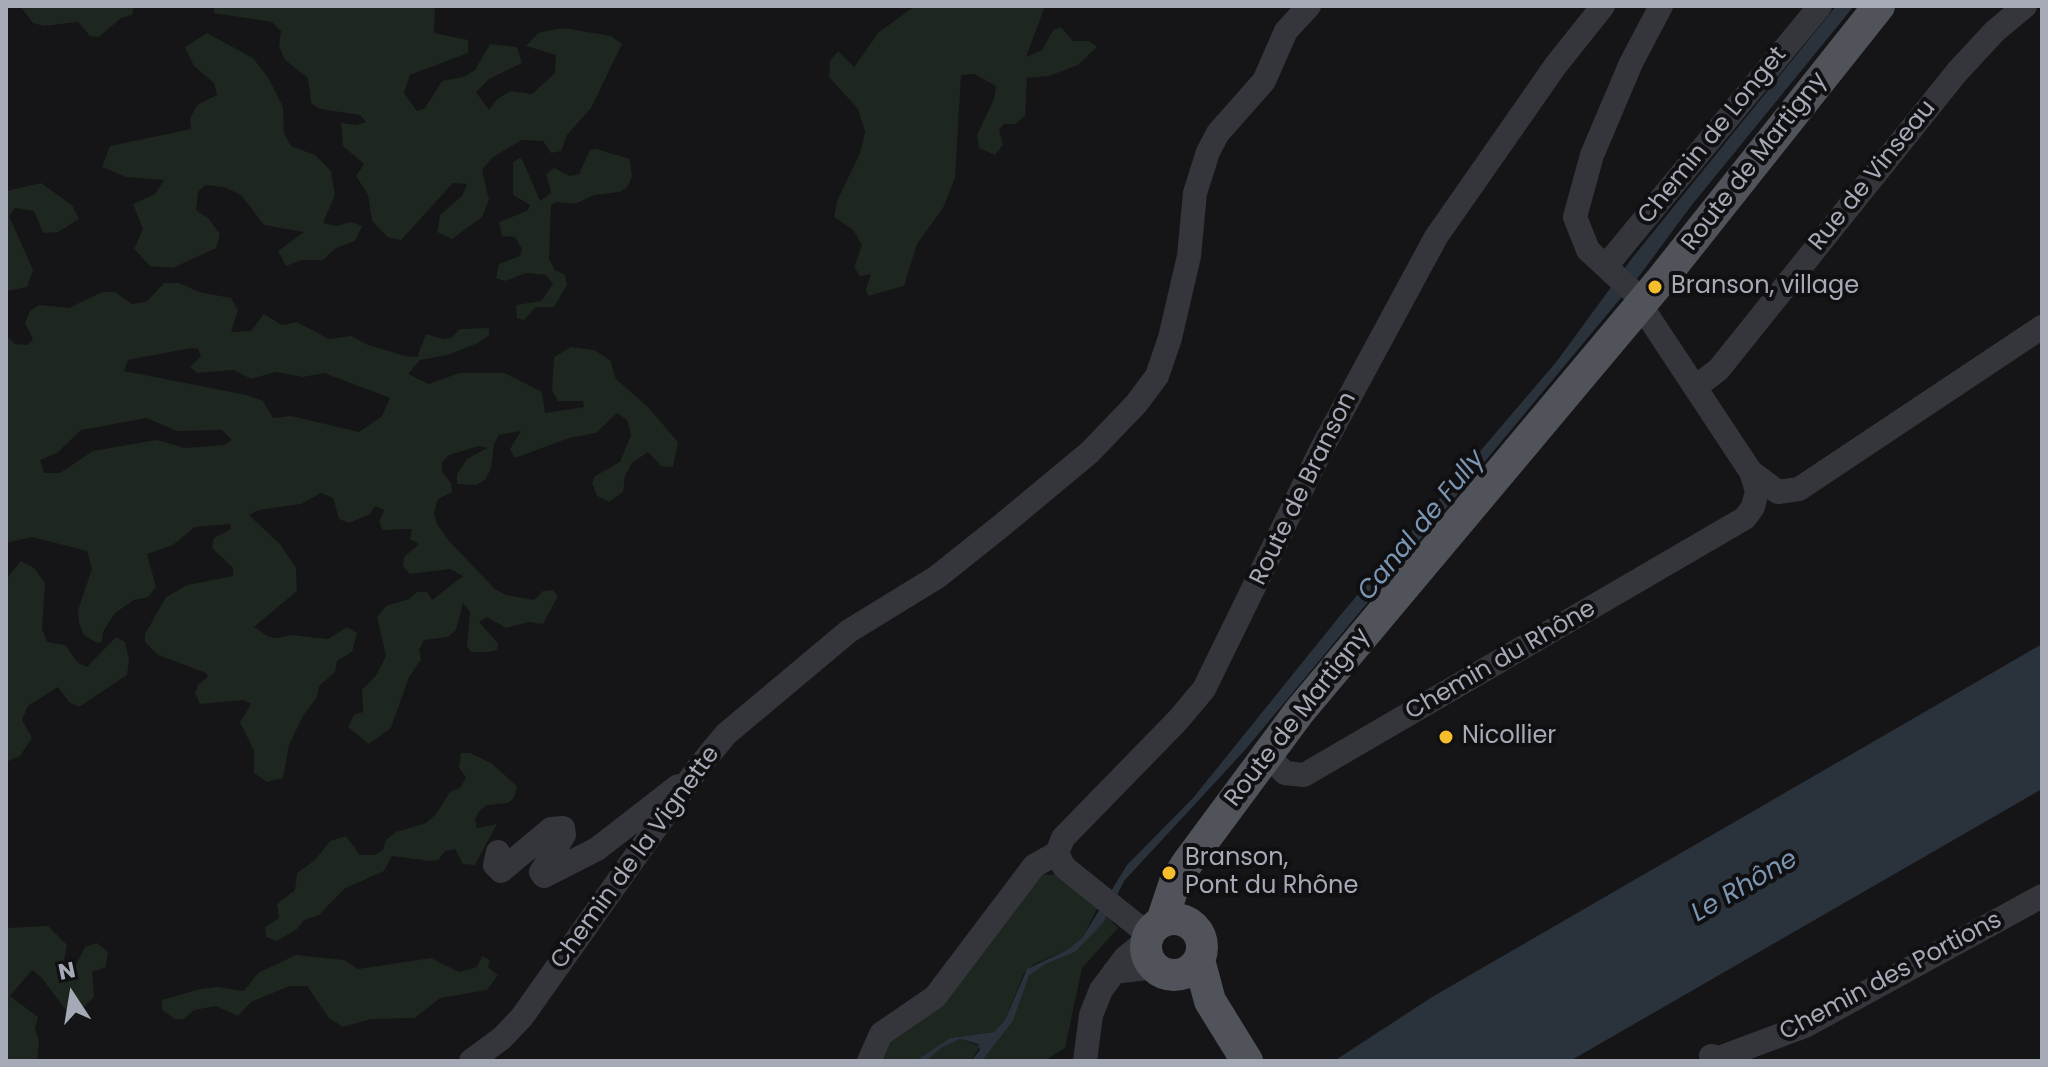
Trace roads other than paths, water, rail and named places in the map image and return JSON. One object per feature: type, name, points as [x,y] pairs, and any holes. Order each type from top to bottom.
[{"type":"main road","name":"Route de Martigny","points":[[1164,943],[1179,877],[1267,755],[1352,647],[1879,6]]},
{"type":"main road","points":[[1164,943],[1210,1001],[1247,1061]]},
{"type":"street","name":"Chemin de la Vignette","points":[[471,1061],[502,1038],[522,1017],[698,768],[726,734],[849,631],[949,568],[1090,452],[1136,404],[1157,376],[1170,338],[1189,256],[1195,193],[1208,152],[1218,133],[1264,81],[1286,31],[1309,6]]},
{"type":"street","name":"Route de Branson","points":[[1057,853],[1072,826],[1185,713],[1204,689],[1321,450],[1436,237],[1556,65],[1603,6]]},
{"type":"street","points":[[1661,6],[1615,100],[1577,202],[1578,230],[1588,250],[1639,299],[1751,472],[1778,492],[1799,489],[2042,327]]},
{"type":"street","name":"Chemin de Longet","points":[[1609,269],[1820,6]]},
{"type":"street","name":"Rue de Vinseau","points":[[1696,387],[1719,369],[1957,72],[1995,31],[2025,6]]},
{"type":"street","name":"Chemin du Rhône","points":[[1267,755],[1285,773],[1304,775],[1737,524],[1748,514],[1756,499],[1751,472]]},
{"type":"street","points":[[498,852],[495,865],[501,871],[551,829],[563,828],[564,835],[541,872],[544,876],[597,849],[698,768]]},
{"type":"street","points":[[869,1061],[881,1034],[935,997],[1034,866],[1048,855],[1057,853],[1064,867],[1164,943],[1114,972],[1101,990],[1091,1015],[1085,1061]]},
{"type":"street","name":"Chemin des Portions","points":[[1711,1056],[1719,1058],[1778,1037],[1852,1002],[2042,896]]},
{"type":"water","name":"Canal de Fully","points":[[1836,6],[1854,6],[1691,206],[1640,275],[1245,750],[1124,881],[1103,923],[1075,952],[1044,965],[1029,976],[1013,1021],[982,1061],[971,1061],[980,1050],[978,1044],[960,1039],[941,1048],[926,1061],[915,1061],[950,1038],[994,1032],[1005,1020],[1027,969],[1067,950],[1082,938],[1127,865],[1193,798],[1343,612],[1557,361],[1633,257]]},
{"type":"water","name":"Le Rhône","points":[[2042,644],[2042,789],[1570,1061],[1334,1061],[1432,997]]},
{"type":"place","name":"Branson, village","points":[[1655,287]]},
{"type":"place","name":"Nicollier","points":[[1446,737]]},
{"type":"place","name":"Branson, Pont du Rhône","points":[[1169,873]]}]
